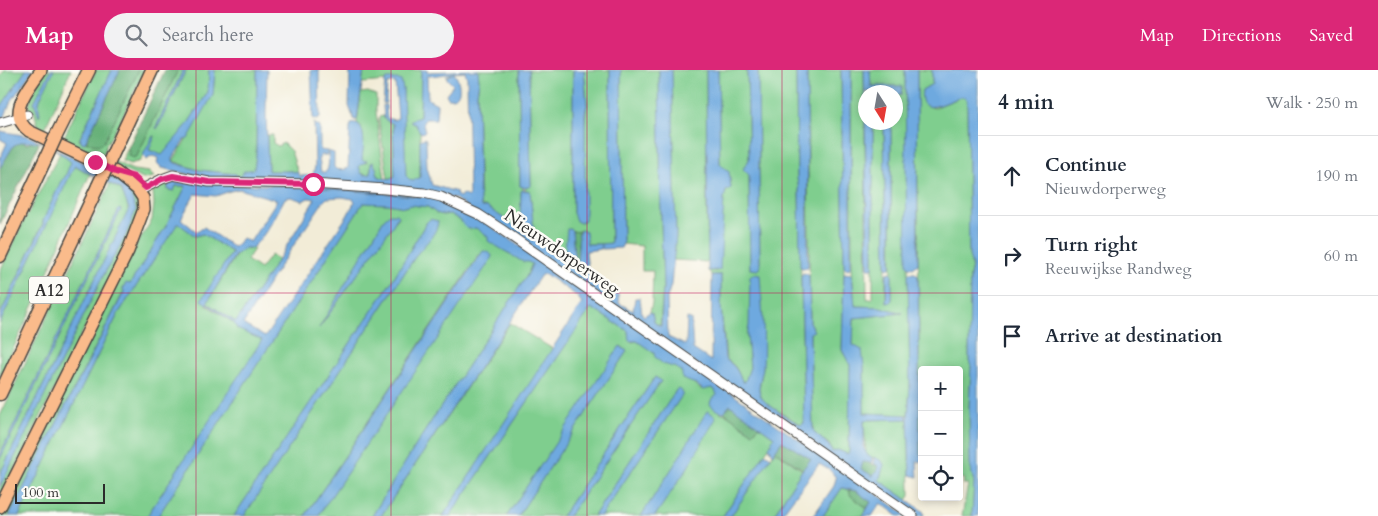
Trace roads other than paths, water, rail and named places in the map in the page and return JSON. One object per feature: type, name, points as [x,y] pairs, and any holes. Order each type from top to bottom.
[{"type":"highway","points":[[0,256],[89,70]]},
{"type":"highway","name":"A12","points":[[0,394],[152,70]]},
{"type":"main road","points":[[0,507],[128,251],[144,212],[142,190],[116,172],[38,135],[23,116],[26,94],[41,70]]},
{"type":"street","points":[[0,123],[23,116]]},
{"type":"street","name":"Nieuwdorperweg","points":[[142,190],[162,179],[173,176],[209,182],[313,184],[386,189],[424,193],[457,203],[501,229],[913,516]]},
{"type":"water","points":[[26,70],[33,70],[10,103],[4,119],[0,120],[0,108]]},
{"type":"water","points":[[51,70],[54,70],[38,103],[39,116],[34,102]]},
{"type":"water","points":[[112,70],[120,70],[85,143],[81,142],[80,138]]},
{"type":"water","points":[[183,70],[186,70],[157,129],[156,127]]},
{"type":"water","points":[[209,70],[215,70],[213,95],[188,139],[184,140],[173,158],[175,163],[198,170],[236,174],[238,176],[241,176],[244,171],[254,169],[256,155],[257,70],[267,70],[268,171],[291,171],[298,173],[299,176],[313,175],[315,166],[314,123],[320,127],[320,150],[327,151],[327,155],[321,155],[319,158],[321,172],[326,172],[327,170],[328,151],[334,153],[334,167],[336,169],[348,168],[350,128],[351,124],[357,123],[363,135],[362,160],[367,161],[359,166],[361,173],[365,175],[371,174],[371,163],[373,162],[378,176],[391,178],[395,176],[393,124],[384,119],[383,105],[386,105],[387,118],[394,120],[398,118],[395,82],[387,84],[386,103],[383,103],[385,81],[387,79],[397,79],[401,81],[403,89],[406,176],[413,181],[420,177],[420,140],[425,138],[427,167],[432,185],[457,192],[456,195],[460,197],[462,194],[468,197],[467,78],[465,72],[427,76],[428,99],[437,104],[436,119],[426,119],[423,122],[425,132],[421,133],[415,124],[411,123],[411,120],[420,117],[421,70],[427,70],[427,72],[478,70],[479,193],[481,207],[487,207],[518,228],[520,227],[521,191],[530,191],[534,233],[532,240],[537,237],[544,239],[563,254],[565,252],[567,229],[570,229],[572,231],[575,264],[577,265],[579,232],[581,230],[586,232],[587,244],[601,244],[601,249],[586,251],[588,274],[608,291],[618,294],[619,303],[633,311],[635,298],[640,298],[642,314],[644,316],[650,312],[652,313],[654,322],[661,326],[663,288],[659,70],[672,70],[676,236],[671,285],[667,298],[668,337],[685,345],[687,318],[691,319],[693,349],[711,361],[712,275],[721,275],[725,359],[735,367],[743,382],[745,382],[750,367],[747,335],[749,326],[750,276],[753,274],[760,275],[764,344],[763,367],[759,386],[760,394],[768,404],[801,425],[804,423],[801,276],[803,273],[807,274],[809,276],[810,324],[814,331],[810,333],[813,430],[829,445],[832,452],[838,450],[847,454],[849,453],[850,365],[842,350],[844,273],[852,274],[855,306],[880,307],[903,313],[854,318],[853,345],[862,350],[864,366],[864,413],[907,415],[907,419],[864,420],[864,449],[868,456],[872,457],[872,463],[863,462],[861,469],[873,476],[878,466],[874,463],[874,457],[882,461],[884,465],[879,480],[923,511],[924,515],[918,516],[454,198],[210,179],[162,168],[157,163],[158,158],[153,156],[146,160],[143,155],[153,136],[155,136],[149,150],[162,155],[187,125],[208,92]]},
{"type":"water","points":[[311,70],[319,70],[320,118],[317,120],[313,119]]},
{"type":"water","points":[[350,70],[364,70],[357,120],[354,120],[349,106]]},
{"type":"water","points":[[519,70],[529,70],[531,186],[525,188],[520,186]]},
{"type":"water","points":[[573,70],[584,70],[587,105],[585,113],[585,220],[580,223],[576,221],[573,213]]},
{"type":"water","points":[[610,70],[621,70],[623,244],[621,248],[602,249],[601,244],[611,243]]},
{"type":"water","points":[[706,70],[718,70],[720,164],[729,172],[731,188],[726,191],[724,198],[720,270],[708,271]]},
{"type":"water","points":[[747,70],[758,70],[760,268],[758,270],[750,269],[749,175],[743,169],[749,160]]},
{"type":"water","points":[[796,70],[807,70],[807,268],[800,266]]},
{"type":"water","points":[[841,70],[851,70],[851,268],[846,269],[844,266]]},
{"type":"water","points":[[864,70],[870,70],[871,85],[864,85]]},
{"type":"water","points":[[905,70],[917,70],[918,264],[913,268],[907,265]]},
{"type":"water","points":[[932,70],[978,70],[978,516],[972,516],[974,483],[970,465],[969,407],[971,366],[969,361],[970,276],[972,267],[969,255],[967,100],[965,97],[961,97],[935,106],[924,104],[922,90],[932,84]]},
{"type":"water","points":[[454,73],[458,81],[459,90],[456,96],[448,98],[446,94],[453,85],[447,79],[447,76]]},
{"type":"water","points":[[865,130],[873,130],[873,268],[868,268]]},
{"type":"water","points":[[884,130],[891,130],[891,268],[887,268]]},
{"type":"water","points":[[0,131],[28,136],[93,167],[128,188],[136,210],[125,237],[103,276],[0,487],[0,474],[129,209],[121,189],[75,165],[0,323],[0,315],[71,162],[56,150],[40,142],[23,142],[14,145],[0,168],[0,158],[7,143],[0,139]]},
{"type":"water","points":[[177,182],[310,187],[435,198],[476,216],[908,516],[898,516],[881,503],[872,516],[863,516],[871,502],[856,491],[842,488],[823,516],[813,516],[834,486],[836,478],[831,471],[819,464],[780,516],[773,516],[811,459],[782,441],[773,454],[769,447],[774,437],[730,405],[724,412],[714,409],[710,404],[711,400],[717,395],[715,390],[712,388],[703,390],[696,384],[682,379],[682,373],[677,368],[663,364],[655,357],[654,353],[637,341],[629,341],[628,331],[591,308],[450,516],[443,516],[582,303],[577,296],[545,274],[541,275],[381,516],[372,516],[423,434],[528,274],[532,264],[523,262],[488,241],[488,237],[476,228],[469,229],[450,214],[436,213],[428,207],[363,203],[158,516],[147,516],[262,340],[237,329],[234,323],[201,300],[232,252],[203,234],[195,236],[178,223],[118,314],[19,516],[9,516],[124,292],[123,289],[126,283],[130,284],[166,226],[186,186],[176,186],[174,191],[168,190],[168,184]],"holes":[[[239,189],[277,200],[250,242],[242,238],[233,247],[204,227],[197,232],[181,219],[195,194],[216,196]],[[291,197],[303,201],[308,198],[315,199],[278,260],[236,322],[207,303],[235,255],[245,248],[252,248],[257,243],[271,224],[285,198]],[[342,197],[355,201],[347,216],[265,337],[243,324],[285,258],[327,198]]]},
{"type":"water","points":[[119,209],[121,210],[0,459],[0,454]]},
{"type":"water","points":[[390,214],[398,216],[393,225],[319,328],[384,219]]},
{"type":"water","points":[[430,219],[438,221],[436,230],[417,254],[244,516],[234,516],[392,281]]},
{"type":"water","points":[[483,251],[488,252],[492,256],[490,261],[318,516],[305,516]]},
{"type":"water","points":[[891,272],[892,300],[889,303],[886,302],[887,273]]},
{"type":"water","points":[[909,273],[915,273],[918,276],[918,477],[910,475]]},
{"type":"water","points":[[620,346],[627,351],[518,516],[507,516]]},
{"type":"water","points":[[655,377],[661,381],[569,516],[562,516]]},
{"type":"water","points":[[677,389],[681,390],[683,394],[601,516],[594,516]]},
{"type":"water","points":[[707,411],[716,418],[688,467],[655,516],[641,516],[673,467]]},
{"type":"water","points":[[765,453],[771,457],[731,516],[723,516]]}]
